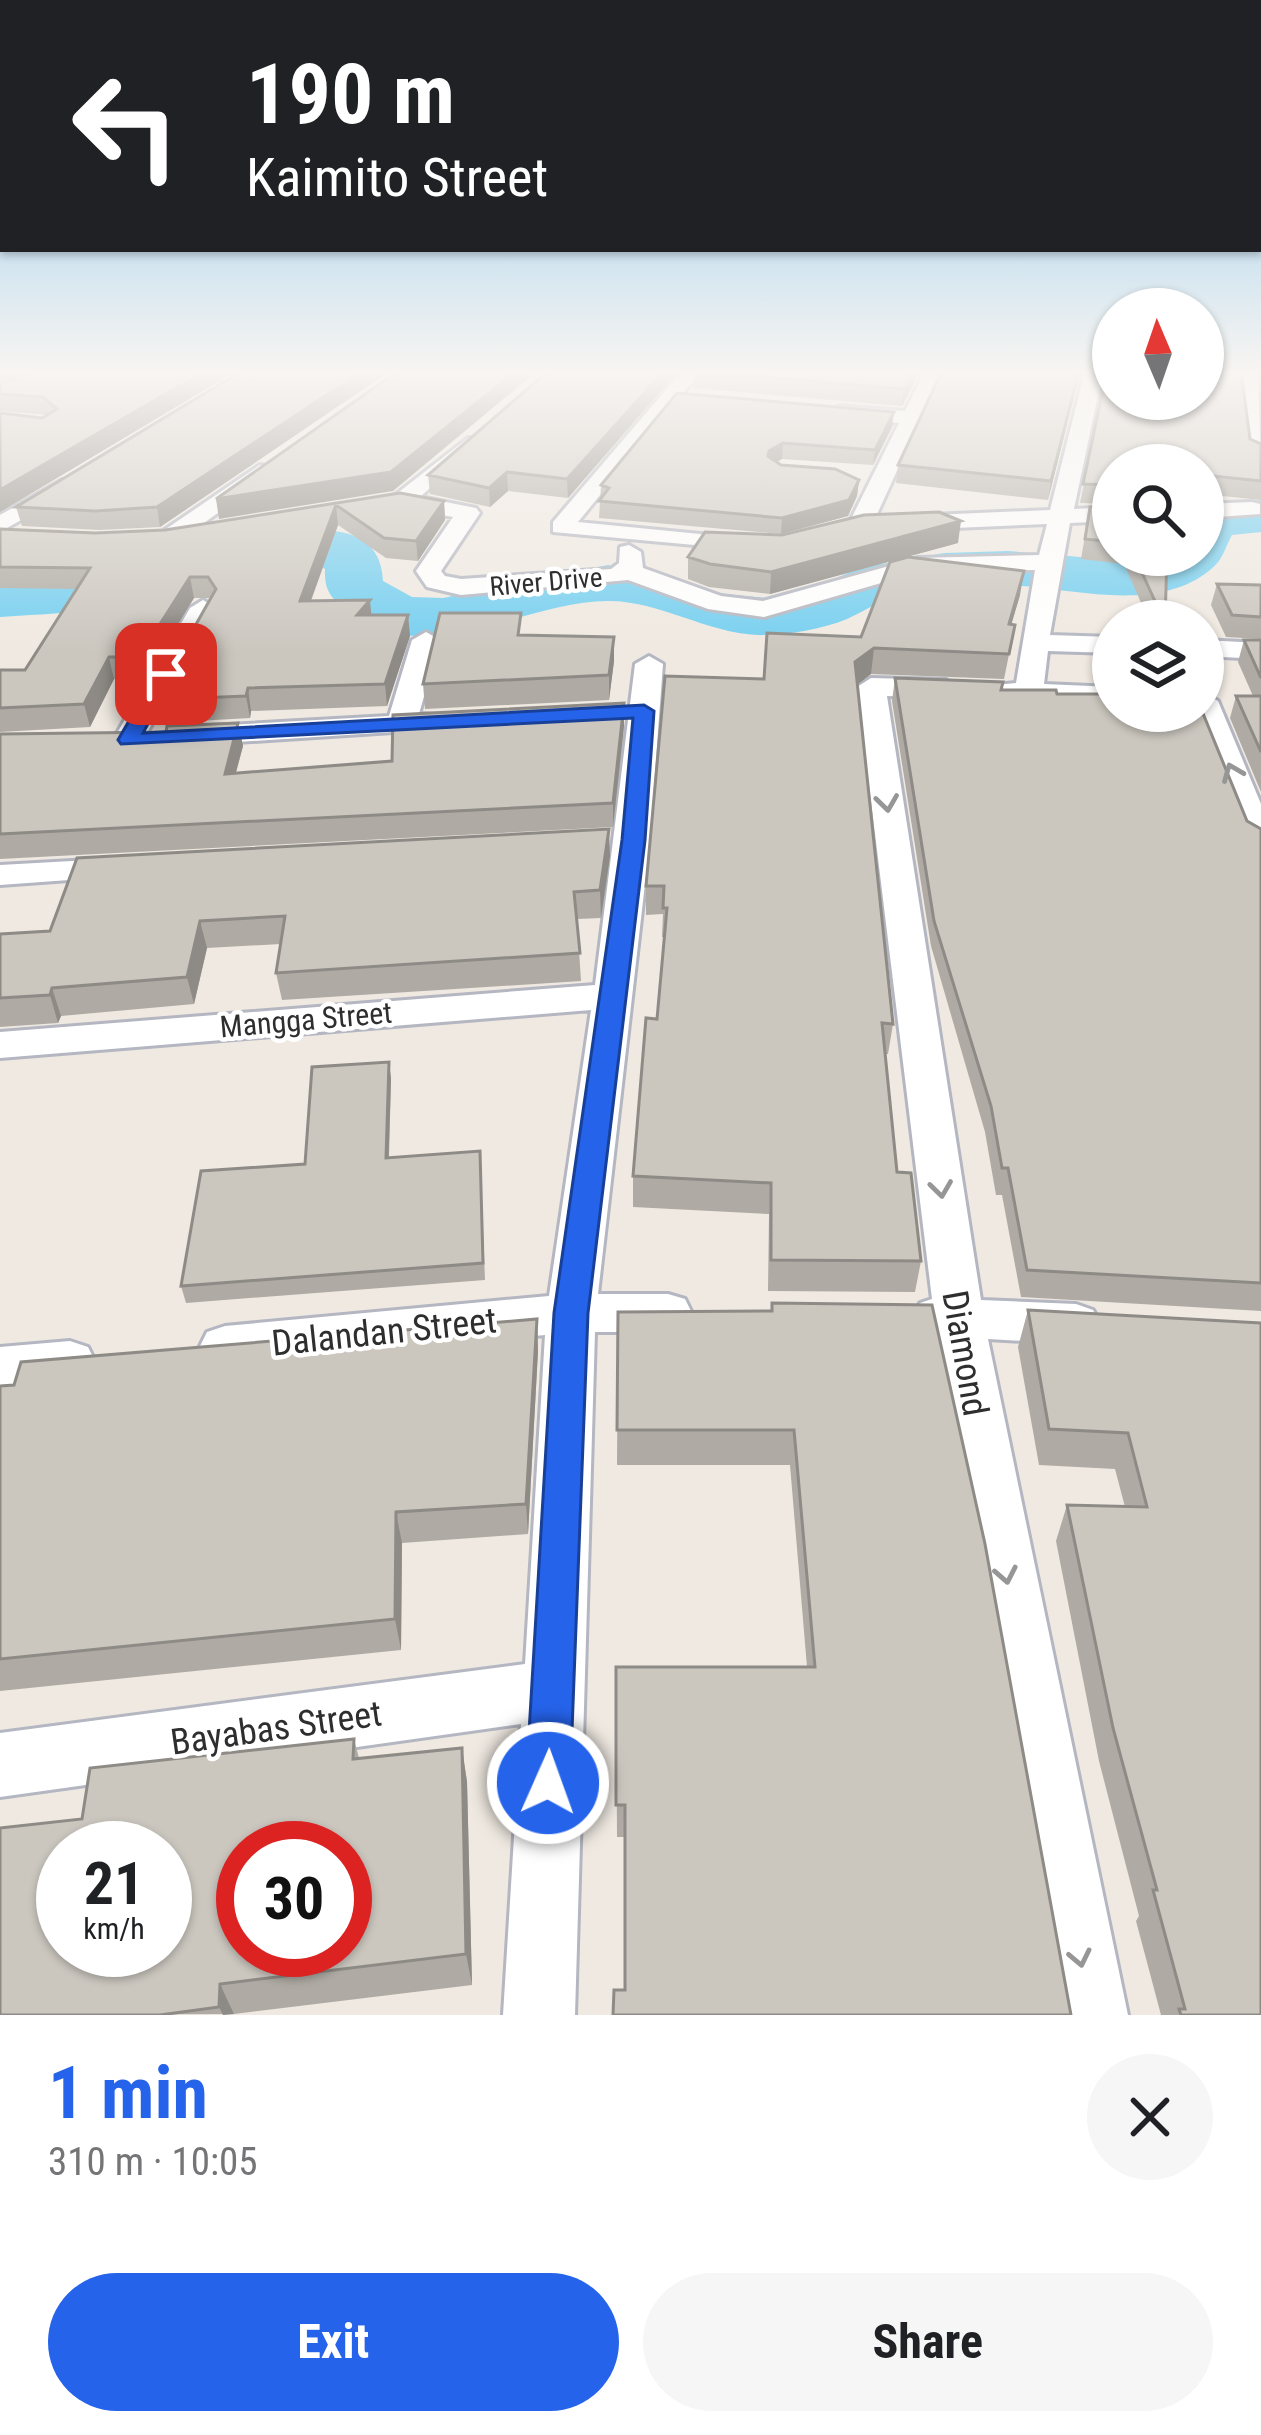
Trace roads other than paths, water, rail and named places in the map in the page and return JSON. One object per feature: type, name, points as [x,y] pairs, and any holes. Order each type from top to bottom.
[{"type":"street","points":[[215,532],[157,539],[269,465]]},
{"type":"street","points":[[332,514],[402,501],[444,465]]},
{"type":"street","points":[[620,465],[561,527],[781,546]]},
{"type":"street","points":[[882,465],[851,528],[1092,514]]},
{"type":"street","points":[[1074,465],[1048,573],[1029,692],[1092,695]]},
{"type":"street","points":[[0,525],[79,477]]},
{"type":"street","name":"River Drive","points":[[402,501],[468,513],[428,571],[436,582],[499,587],[628,572],[632,566],[626,534]]},
{"type":"street","points":[[1224,511],[1258,510]]},
{"type":"street","points":[[628,572],[717,604],[764,609],[918,565],[1048,573]]},
{"type":"street","points":[[203,608],[118,740],[467,720]]},
{"type":"street","points":[[401,724],[426,640]]},
{"type":"street","points":[[1036,643],[1092,645]]},
{"type":"street","points":[[1224,649],[1261,651]]},
{"type":"street","points":[[539,2015],[571,1313],[612,996],[633,711],[649,664]]},
{"type":"street","name":"Diamond","points":[[1029,692],[871,687],[958,1317],[1092,2015]]},
{"type":"street","points":[[1216,732],[1261,844]]},
{"type":"street","points":[[0,875],[164,866]]},
{"type":"street","name":"Mangga Street","points":[[0,1045],[612,996]]},
{"type":"street","name":"Dalandan Street","points":[[189,1349],[571,1313],[703,1313]]},
{"type":"street","points":[[887,1316],[1121,1327]]},
{"type":"street","points":[[0,1368],[118,1356]]},
{"type":"street","name":"Bayabas Street","points":[[0,1765],[552,1690]]},
{"type":"waterway","points":[[1224,520],[1261,516]]},
{"type":"waterway","points":[[0,599],[155,586],[290,547],[334,551],[354,562],[354,588],[380,607],[410,616],[443,616],[579,585],[608,583],[724,612],[768,616],[814,610],[880,580],[911,574],[1008,568],[1139,576]]}]
